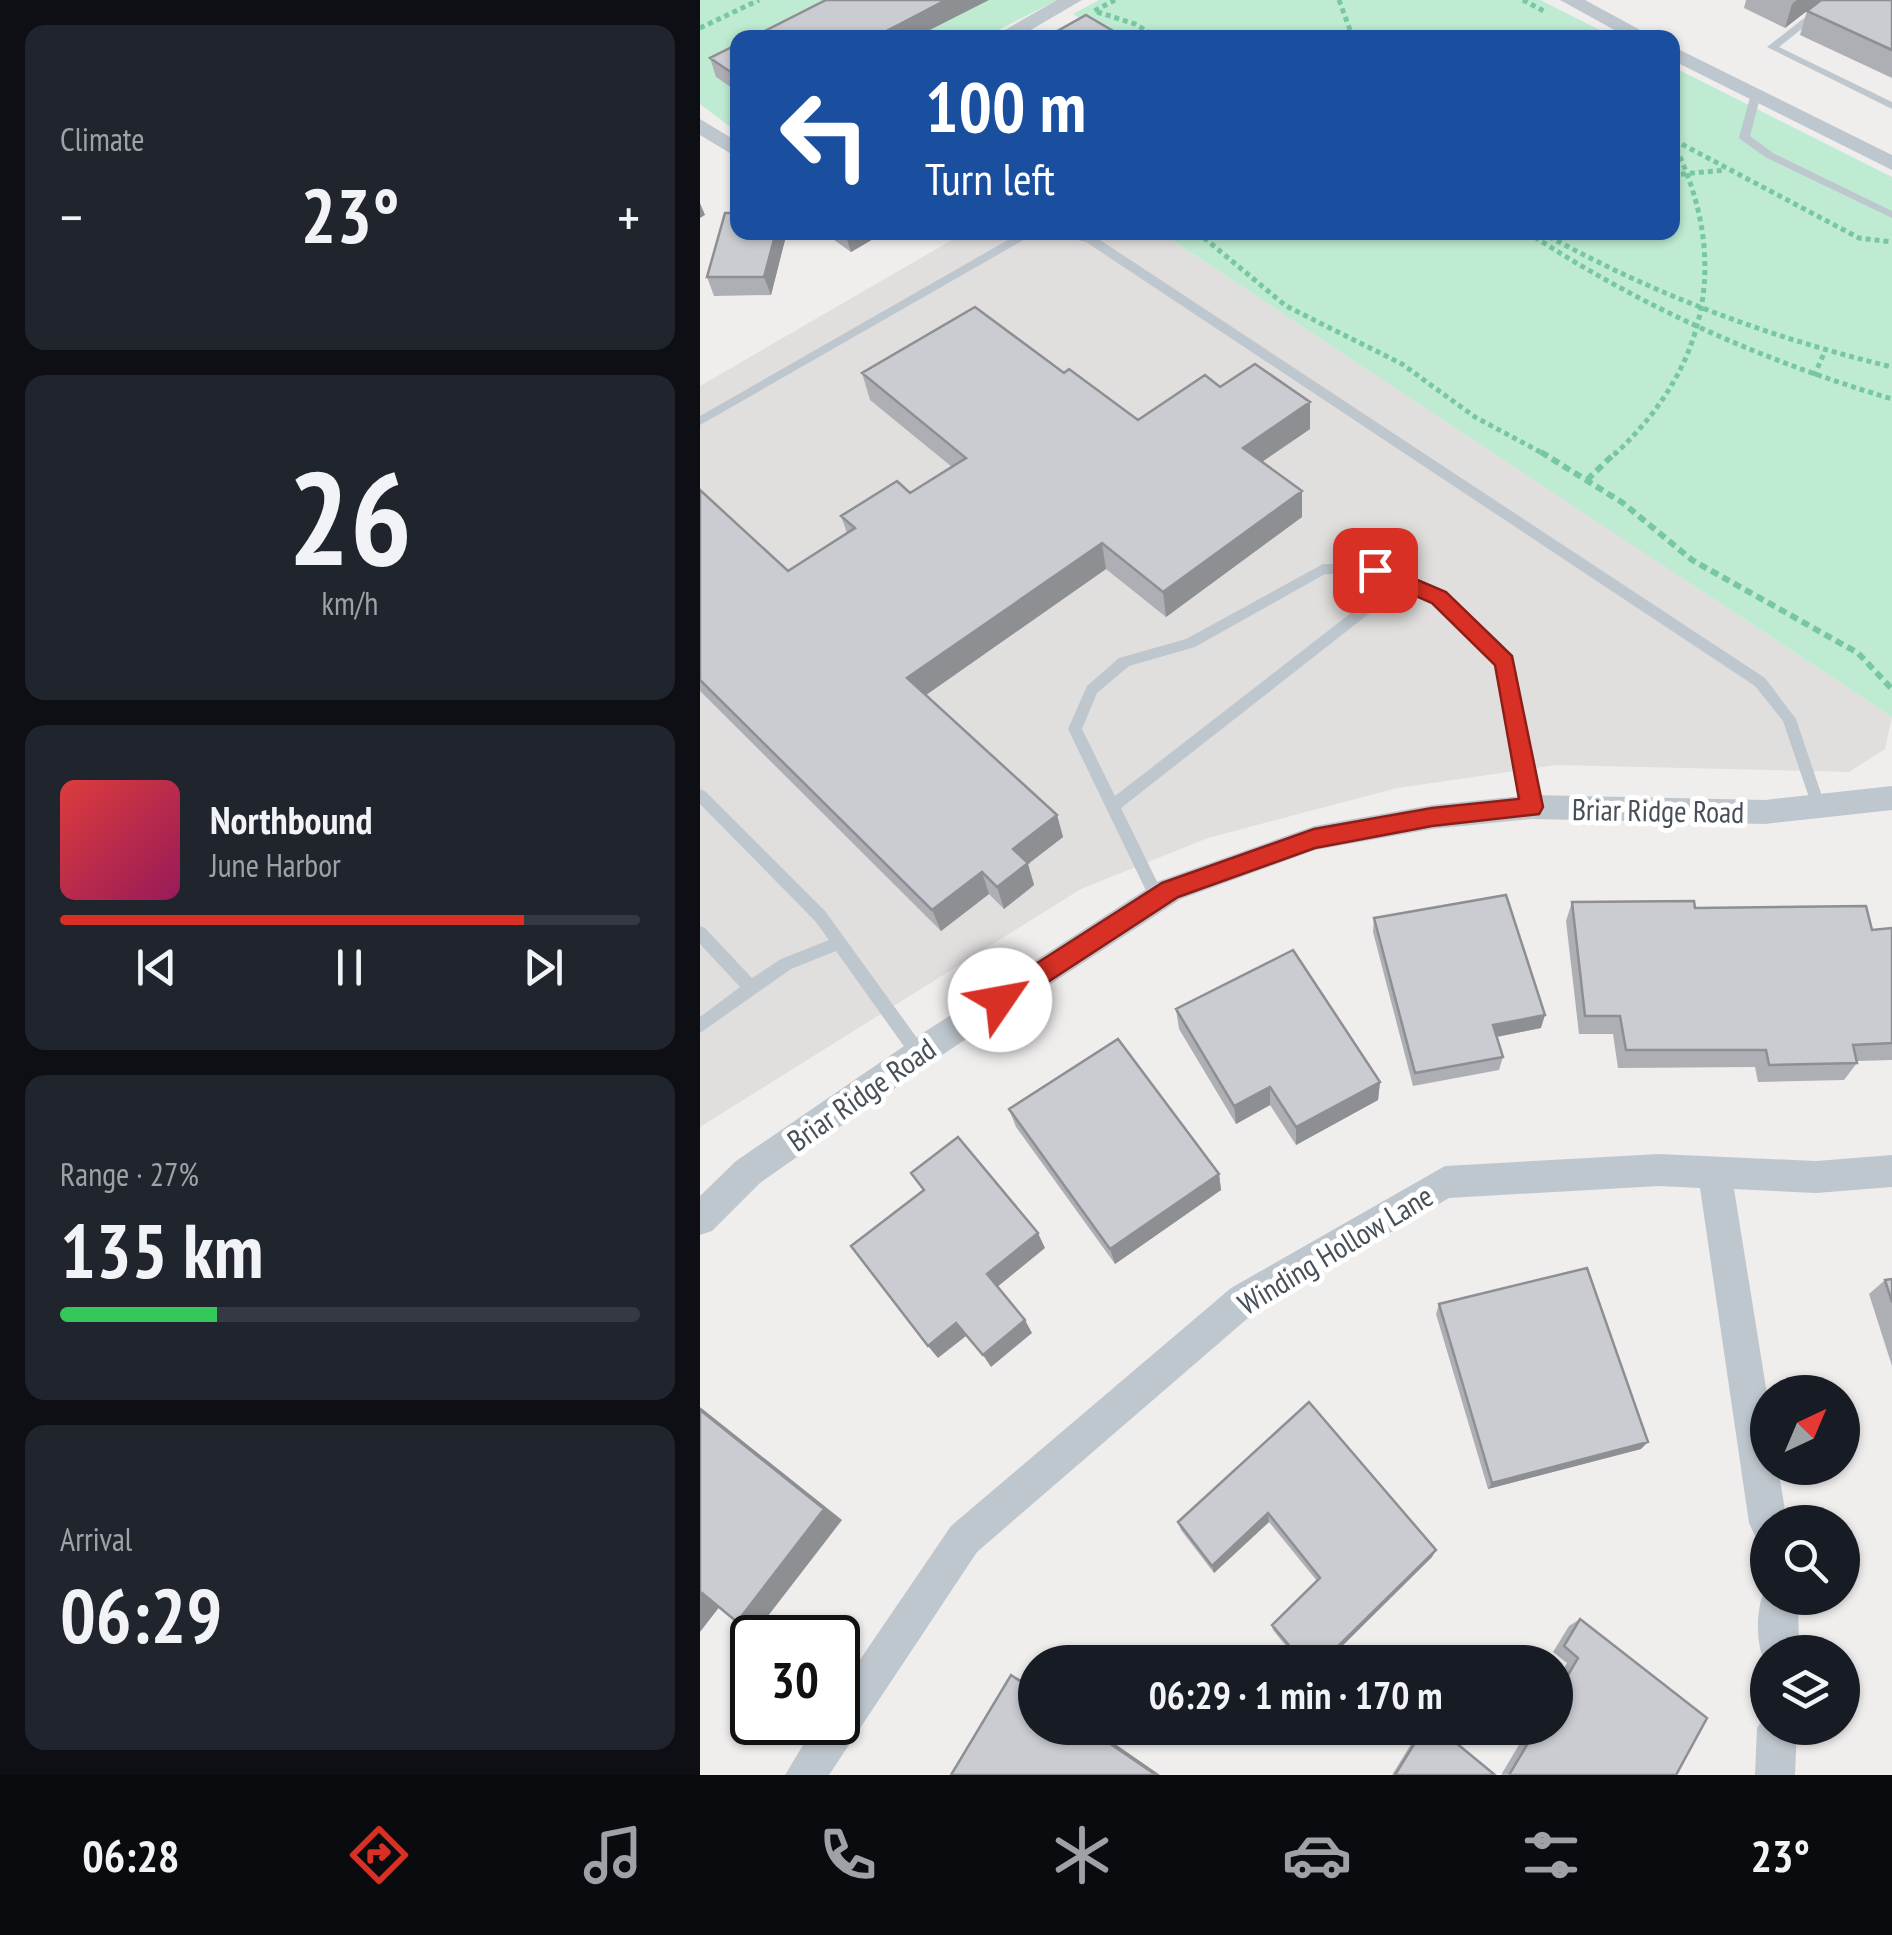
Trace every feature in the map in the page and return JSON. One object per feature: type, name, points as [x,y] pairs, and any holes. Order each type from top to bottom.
[{"type":"street","points":[[1016,30],[1072,0]]},
{"type":"street","points":[[1570,0],[1629,30]]},
{"type":"street","points":[[1596,13],[1616,0]]},
{"type":"street","points":[[1680,56],[1892,163]]},
{"type":"street","points":[[700,125],[730,146]]},
{"type":"street","name":"Briar Ridge Road","points":[[700,1219],[748,1172],[919,1054],[1158,898],[1314,838],[1432,817],[1532,807],[1765,812],[1892,798]]},
{"type":"street","name":"Winding Hollow Lane","points":[[805,1775],[964,1539],[1243,1300],[1445,1182],[1659,1170],[1816,1177],[1892,1171]]},
{"type":"street","points":[[1715,1173],[1765,1505]]},
{"type":"street","points":[[1775,1775],[1776,1745]]},
{"type":"lane","points":[[1833,0],[1772,47],[1892,106]]},
{"type":"lane","points":[[1756,94],[1744,137],[1769,155],[1892,216]]},
{"type":"lane","points":[[700,421],[1015,240]]},
{"type":"lane","points":[[1092,240],[1760,682],[1789,718],[1820,808]]},
{"type":"lane","points":[[1158,898],[1075,728],[1092,690],[1124,662],[1190,643],[1324,569],[1375,570],[1439,597],[1504,661],[1532,807]]},
{"type":"lane","points":[[1113,806],[1401,581]]},
{"type":"lane","points":[[700,796],[820,916],[919,1054]]},
{"type":"lane","points":[[700,932],[750,988]]},
{"type":"lane","points":[[700,1026],[786,964],[839,944]]},
{"type":"path","points":[[700,28],[759,0]]},
{"type":"path","points":[[1116,0],[1094,11],[1145,30]]},
{"type":"path","points":[[1339,0],[1350,30]]},
{"type":"path","points":[[1680,144],[1859,238],[1892,242]]},
{"type":"path","points":[[1587,480],[1644,424],[1675,376],[1703,311],[1708,247],[1701,196],[1680,153]]},
{"type":"path","points":[[1680,174],[1729,170]]},
{"type":"path","points":[[1207,240],[1286,306],[1402,364],[1475,417],[1624,503],[1692,560],[1858,653],[1892,688]]},
{"type":"path","points":[[1538,240],[1599,279],[1696,330],[1814,376],[1892,399]]},
{"type":"path","points":[[1555,240],[1609,270],[1703,311],[1825,351],[1892,367]]},
{"type":"path","points":[[1814,376],[1825,351]]},
{"type":"shaded area","points":[[952,240],[1172,240],[1892,717],[1885,749],[1849,772],[1557,765],[1397,788],[1208,838],[1081,889],[700,1127],[700,386]]},
{"type":"green space","points":[[700,0],[1057,0],[999,30],[730,30],[730,127],[700,104]]},
{"type":"green space","points":[[1099,0],[1540,0],[1600,30],[1099,30],[1073,14]]},
{"type":"green space","points":[[1680,71],[1892,177],[1892,717],[1172,240],[1680,240]]},
{"type":"building","points":[[826,0],[946,0],[888,30],[767,30]]},
{"type":"building","points":[[1821,0],[1892,0],[1892,50],[1807,11]]},
{"type":"building","points":[[1086,15],[1111,30],[1059,30]]},
{"type":"building","points":[[730,48],[730,72],[710,58]]},
{"type":"building","points":[[725,213],[730,213],[730,240],[774,240],[764,277],[707,277]]},
{"type":"building","points":[[975,307],[1064,373],[1069,369],[1138,420],[1205,375],[1220,387],[1255,364],[1310,402],[1243,448],[1302,491],[1163,592],[1102,543],[907,678],[1057,815],[1013,849],[1028,863],[997,887],[982,872],[932,910],[700,680],[700,490],[788,571],[855,528],[841,516],[897,481],[910,493],[966,458],[862,373]]},
{"type":"building","points":[[1506,895],[1545,1015],[1493,1025],[1503,1057],[1415,1073],[1374,918]]},
{"type":"building","points":[[1694,901],[1695,908],[1866,906],[1872,930],[1892,928],[1892,1043],[1853,1045],[1857,1063],[1769,1065],[1766,1050],[1626,1050],[1620,1016],[1585,1016],[1572,902]]},
{"type":"building","points":[[1293,950],[1380,1082],[1296,1127],[1270,1087],[1234,1106],[1176,1009]]},
{"type":"building","points":[[1118,1039],[1219,1174],[1110,1249],[1009,1109]]},
{"type":"building","points":[[958,1137],[1038,1233],[987,1274],[1025,1320],[983,1355],[956,1323],[928,1346],[851,1246],[924,1190],[911,1173]]},
{"type":"building","points":[[1587,1268],[1648,1442],[1492,1483],[1439,1304]]},
{"type":"building","points":[[1892,1279],[1892,1302],[1885,1280]]},
{"type":"building","points":[[1309,1402],[1436,1550],[1339,1645],[1289,1645],[1272,1625],[1320,1578],[1268,1513],[1212,1566],[1178,1522]]},
{"type":"building","points":[[700,1410],[824,1509],[742,1615],[730,1616],[700,1595]]},
{"type":"building","points":[[1580,1619],[1707,1718],[1676,1775],[1509,1775],[1527,1745],[1573,1745],[1573,1666],[1578,1658],[1573,1654],[1573,1645],[1565,1645]]},
{"type":"building","points":[[1011,1675],[1018,1680],[1018,1745],[1112,1745],[1156,1775],[951,1775]]},
{"type":"building","points":[[1414,1745],[1459,1745],[1495,1775],[1395,1775]]},
{"type":"route","points":[[1000,1000],[1170,890],[1314,838],[1432,817],[1532,807],[1504,661],[1439,597],[1375,570]]}]
